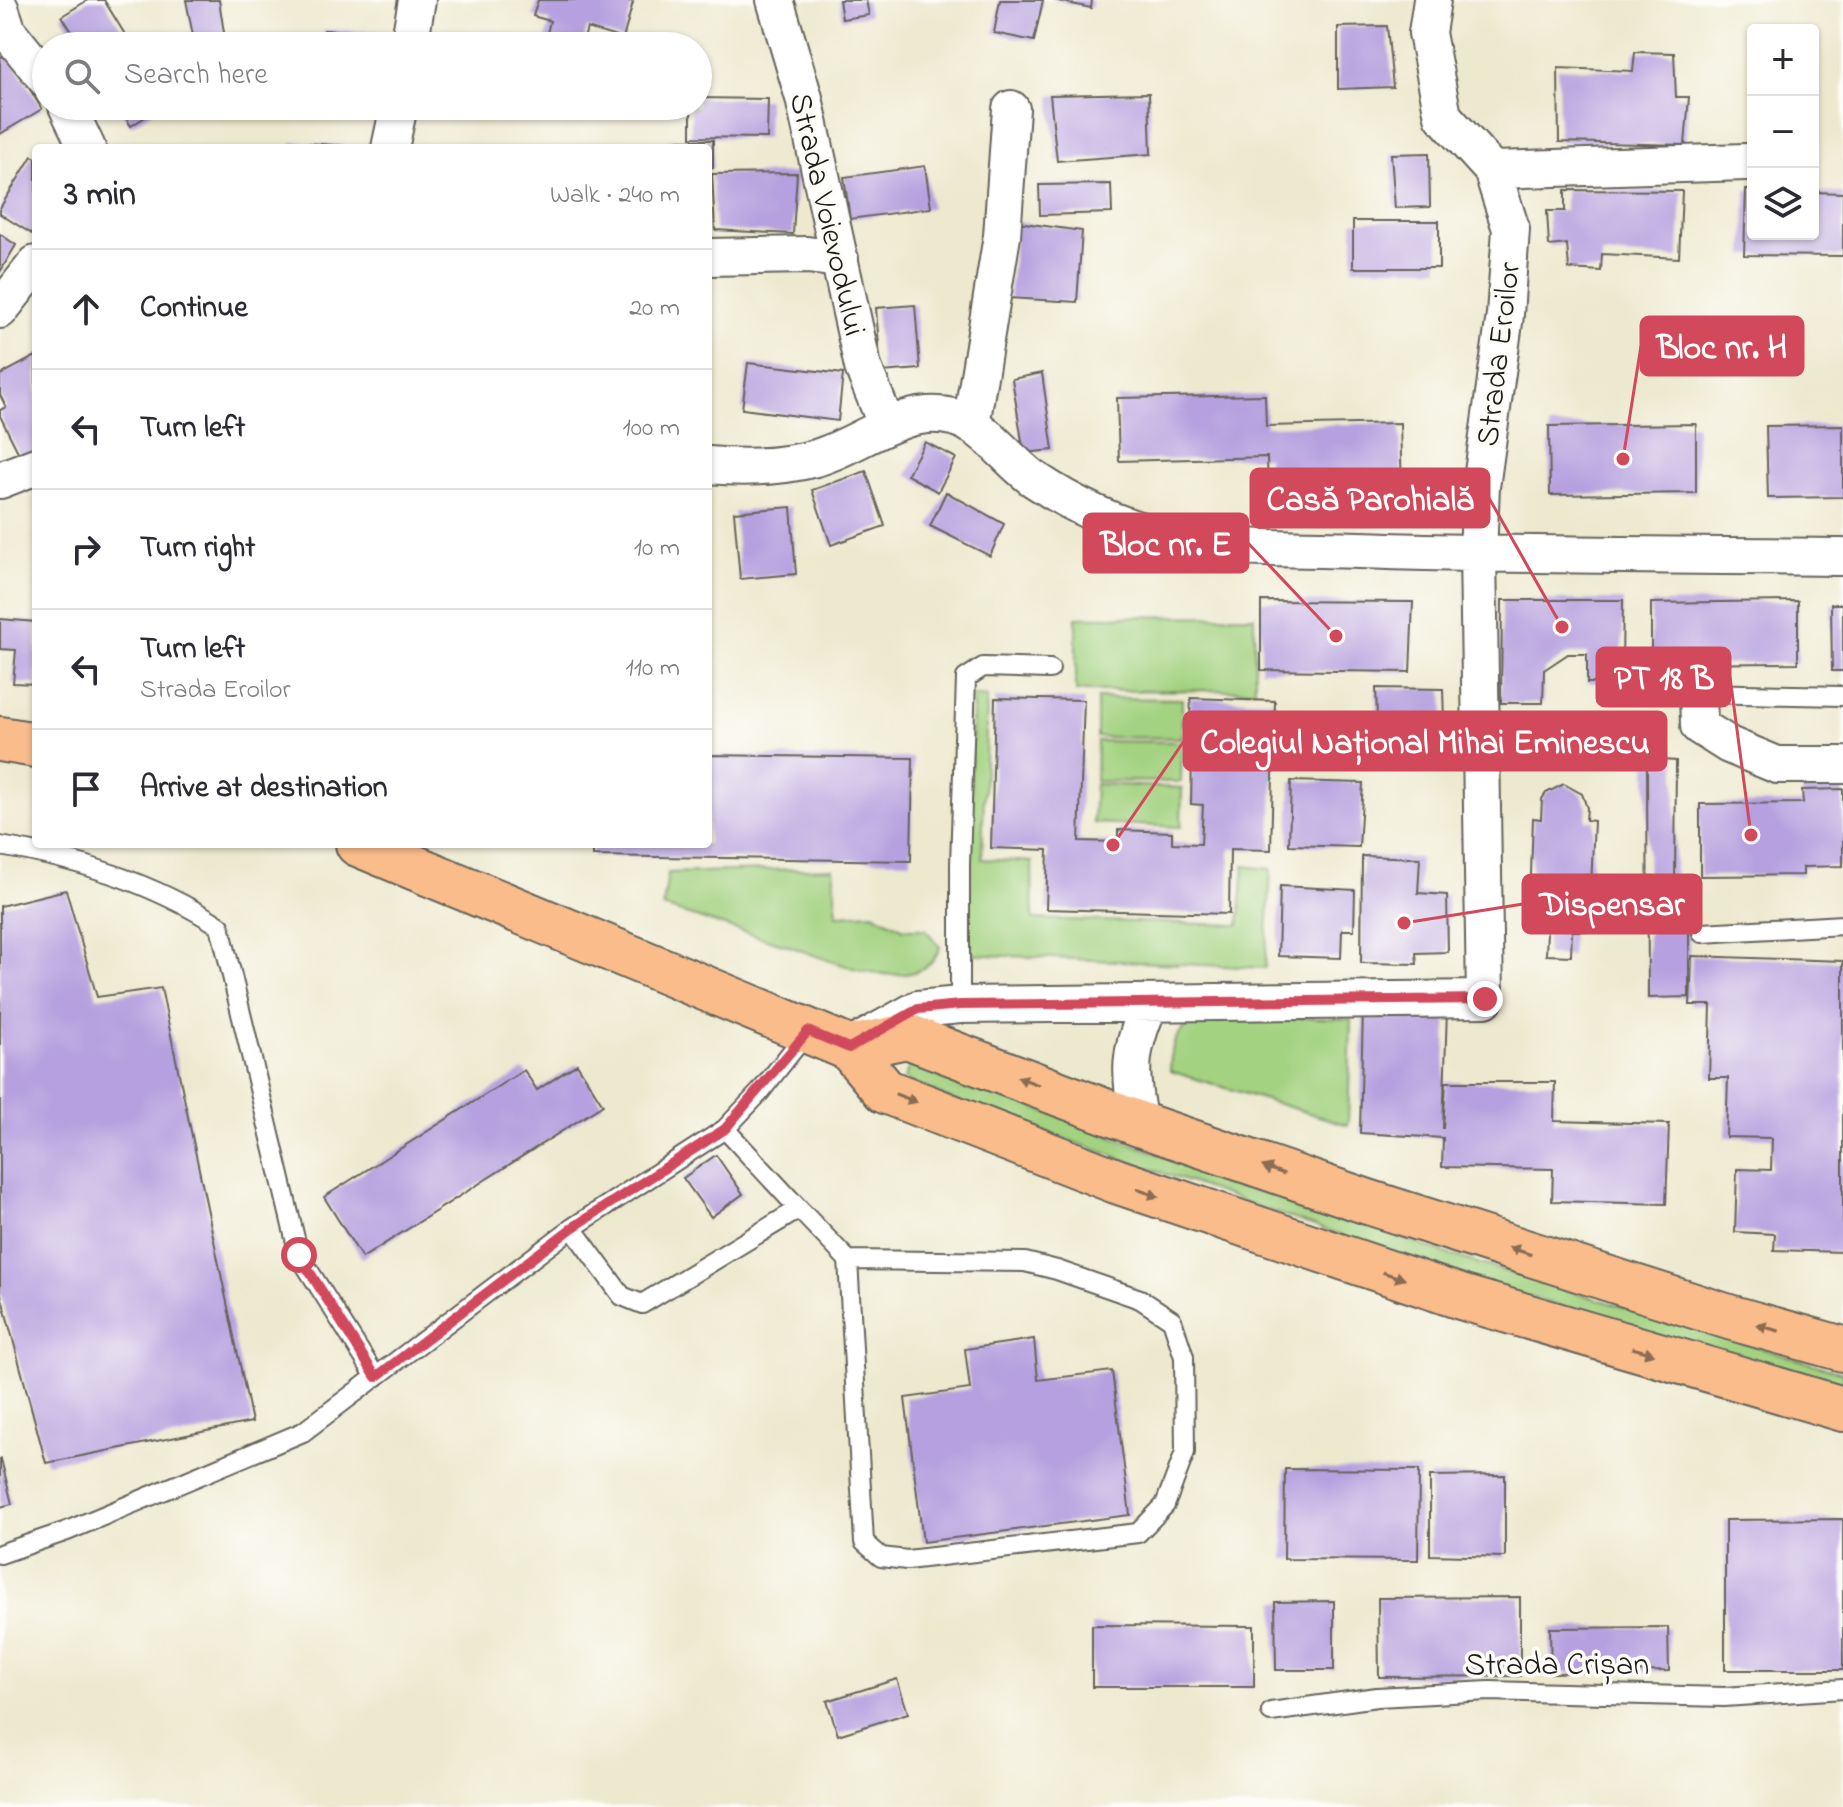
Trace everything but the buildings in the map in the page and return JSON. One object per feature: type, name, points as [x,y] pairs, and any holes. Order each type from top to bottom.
[{"type":"main road","points":[[0,739],[32,744]]},
{"type":"main road","points":[[368,848],[849,1048],[885,1091],[1116,1181],[1464,1298],[1843,1409]]},
{"type":"main road","points":[[849,1048],[907,1036],[1139,1124],[1488,1241],[1729,1317],[1843,1349]]},
{"type":"street","points":[[411,32],[417,0]]},
{"type":"street","name":"Strada Voievodului","points":[[775,0],[804,98],[863,367],[887,426]]},
{"type":"street","name":"Strada Eroilor","points":[[849,1048],[918,1009],[960,1005],[1485,999],[1478,552],[1481,487],[1505,315],[1511,229],[1492,170],[1443,116],[1427,33],[1432,0]]},
{"type":"street","points":[[3,24],[32,61]]},
{"type":"street","points":[[971,425],[1002,236],[1011,109]]},
{"type":"street","points":[[74,120],[85,144]]},
{"type":"street","points":[[391,144],[396,120]]},
{"type":"street","points":[[1492,170],[1746,162]]},
{"type":"street","points":[[712,257],[807,255],[840,259]]},
{"type":"street","points":[[0,310],[32,269]]},
{"type":"street","points":[[712,465],[779,464],[814,458],[851,446],[907,417],[952,417],[971,425],[1033,478],[1068,498],[1127,526],[1205,544],[1478,552],[1843,557]]},
{"type":"street","points":[[0,480],[32,468]]},
{"type":"street","points":[[1698,693],[1699,726],[1729,745],[1777,765],[1843,765]]},
{"type":"street","points":[[1139,1124],[1129,1070],[1133,1041],[1150,1003]]},
{"type":"lane","points":[[960,1005],[960,865],[966,678],[983,667],[1050,669]]},
{"type":"lane","points":[[1698,693],[1843,696]]},
{"type":"lane","points":[[0,846],[46,854],[121,878],[190,907],[220,926],[299,1255],[376,1377]]},
{"type":"lane","points":[[1702,933],[1843,925]]},
{"type":"lane","points":[[0,1554],[95,1519],[303,1432],[572,1228],[725,1129],[808,1031]]},
{"type":"lane","points":[[725,1129],[848,1260],[864,1542],[881,1557],[907,1560],[1138,1533],[1165,1505],[1185,1452],[1184,1357],[1172,1320],[1140,1299],[1025,1262],[848,1260]]},
{"type":"lane","points":[[572,1228],[622,1296],[642,1304],[799,1209]]},
{"type":"lane","name":"Strada Crișan","points":[[1271,1712],[1377,1697],[1489,1691],[1724,1697],[1843,1689]]},
{"type":"green space","points":[[1254,616],[1255,690],[1076,691],[1076,617]]},
{"type":"green space","points":[[973,696],[987,697],[982,859],[1032,862],[1033,919],[1239,925],[1244,866],[1271,869],[1265,968],[966,954]]},
{"type":"green space","points":[[1097,698],[1182,699],[1182,738],[1097,737]]},
{"type":"green space","points":[[1097,741],[1182,742],[1181,782],[1096,781]]},
{"type":"green space","points":[[1095,784],[1182,788],[1181,827],[1093,823]]},
{"type":"green space","points":[[833,868],[837,915],[873,913],[904,929],[925,929],[940,947],[929,964],[913,972],[893,975],[870,972],[663,907],[668,873]]},
{"type":"green space","points":[[1206,1015],[1351,1019],[1348,1125],[1170,1071],[1174,1042],[1182,1030]]},
{"type":"green space","points":[[911,1062],[1202,1170],[1441,1252],[1843,1373],[1843,1392],[1443,1271],[951,1099],[904,1079]]},
{"type":"place","name":"Bloc nr. H","points":[[1623,459]]},
{"type":"place","name":"Casă Parohială","points":[[1562,627]]},
{"type":"place","name":"Bloc nr. E","points":[[1336,636]]},
{"type":"place","name":"PT 18 B","points":[[1751,835]]},
{"type":"place","name":"Colegiul Național Mihai Eminescu","points":[[1113,845]]},
{"type":"place","name":"Dispensar","points":[[1404,923]]},
{"type":"route","points":[[299,1255],[376,1377],[572,1228],[725,1129],[760,1092],[808,1031],[849,1048],[918,1009],[960,1005],[1485,999]]}]
